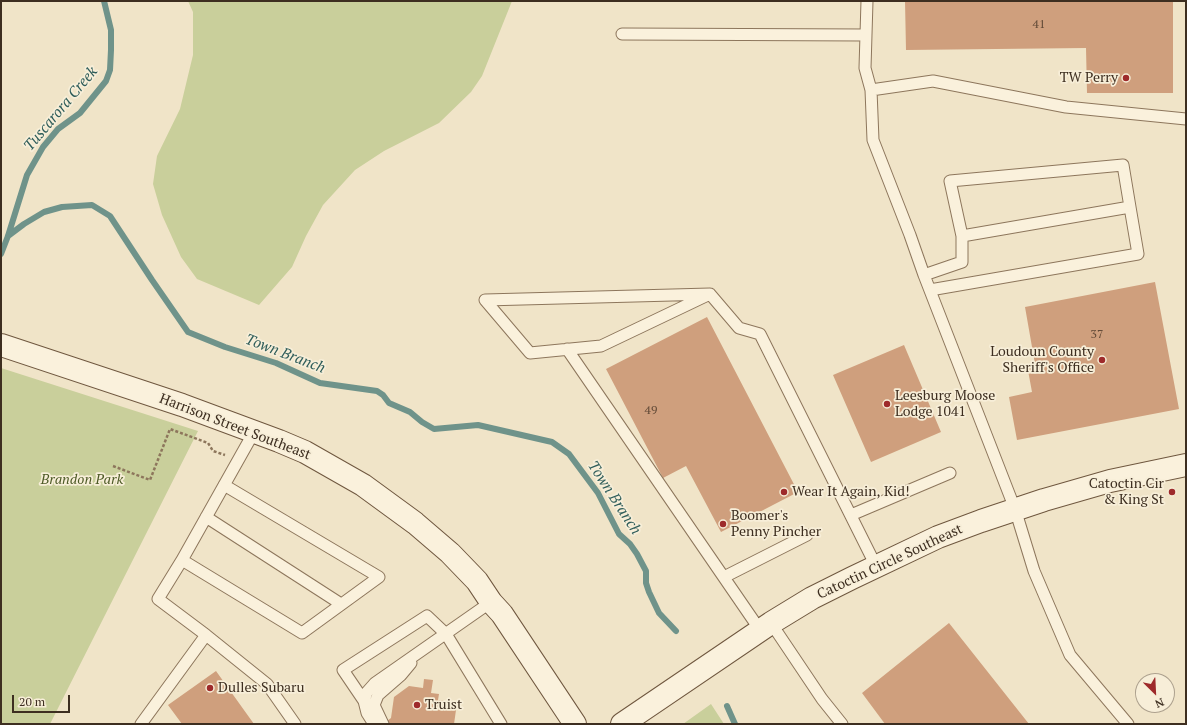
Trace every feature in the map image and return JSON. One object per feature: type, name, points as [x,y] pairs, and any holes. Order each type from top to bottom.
[{"type":"street","name":"Harrison Street Southeast","points":[[1,346],[182,405],[254,432],[305,452],[363,485],[416,523],[450,553],[477,581],[491,602],[502,614],[575,724]]},
{"type":"street","name":"Catoctin Circle Southeast","points":[[622,724],[766,627],[812,598],[938,537],[981,520],[1044,500],[1110,481],[1186,465]]},
{"type":"lane","points":[[867,1],[864,68],[871,90],[874,140],[924,276],[1015,509],[1034,571],[1070,655],[1128,724]]},
{"type":"lane","points":[[622,34],[866,35]]},
{"type":"lane","points":[[871,90],[933,81],[1066,107],[1186,119]]},
{"type":"lane","points":[[924,276],[962,262],[962,236],[950,181],[1123,166],[1138,254],[930,290]]},
{"type":"lane","points":[[962,236],[1130,208]]},
{"type":"lane","points":[[710,294],[601,346],[530,353],[485,300],[710,294]]},
{"type":"lane","points":[[710,294],[739,328],[760,334],[876,566]]},
{"type":"lane","points":[[567,349],[724,577],[766,627],[842,724]]},
{"type":"lane","points":[[254,432],[182,560],[158,599],[267,684],[295,724]]},
{"type":"lane","points":[[851,516],[950,472]]},
{"type":"lane","points":[[182,560],[302,633],[379,577],[224,485]]},
{"type":"lane","points":[[206,517],[341,604]]},
{"type":"lane","points":[[724,577],[807,535]]},
{"type":"lane","points":[[364,701],[367,692],[375,683],[491,602]]},
{"type":"lane","points":[[374,724],[367,713],[364,701],[343,670],[427,616],[446,634],[501,724]]},
{"type":"lane","points":[[141,724],[206,635]]},
{"type":"lane","points":[[383,724],[374,705],[378,694],[400,675],[422,650]]},
{"type":"path","points":[[113,466],[150,480],[170,429],[208,443],[213,451],[238,459]]},
{"type":"green space","points":[[188,1],[512,1],[482,76],[471,92],[439,123],[384,151],[355,170],[323,205],[306,236],[292,267],[259,305],[197,279],[181,257],[162,215],[153,184],[157,156],[180,109],[193,55],[193,12]]},
{"type":"green space","name":"Brandon Park","points":[[1,368],[198,431],[50,724],[1,724]]},
{"type":"green space","points":[[711,704],[724,724],[683,724]]},
{"type":"building","points":[[905,1],[1173,1],[1173,93],[1087,93],[1086,48],[906,50]]},
{"type":"building","points":[[1155,282],[1179,409],[1017,440],[1009,397],[1032,392],[1027,365],[1035,364],[1025,307]]},
{"type":"building","points":[[707,317],[798,492],[721,532],[686,466],[663,478],[606,369]]},
{"type":"building","name":"Leesburg Moose Lodge 1041","points":[[904,345],[941,432],[871,462],[833,375]]},
{"type":"building","points":[[949,623],[1029,724],[885,724],[862,693]]},
{"type":"building","name":"Dulles Subaru","points":[[216,671],[254,724],[182,724],[168,705]]},
{"type":"building","points":[[424,679],[433,680],[431,693],[439,694],[438,700],[457,703],[454,724],[383,724],[391,718],[394,697],[409,686],[423,688]]},
{"type":"waterway","name":"Tuscarora Creek","points":[[1,254],[27,175],[43,147],[58,129],[80,113],[106,81],[110,70],[111,30],[104,1]]},
{"type":"waterway","name":"Town Branch","points":[[8,236],[44,212],[62,207],[92,205],[110,216],[188,332],[225,347],[276,363],[320,383],[377,391],[383,395],[389,403],[410,412],[422,422],[434,429],[478,425],[552,442],[569,454],[598,493],[619,534],[630,544],[646,571],[646,583],[659,613],[676,631]]},
{"type":"waterway","name":"Town Branch","points":[[727,706],[735,724]]},
{"type":"place","name":"TW Perry","points":[[1126,78]]},
{"type":"place","name":"Loudoun County Sheriff's Office","points":[[1102,360]]},
{"type":"place","name":"Leesburg Moose Lodge 1041","points":[[887,404]]},
{"type":"place","name":"Wear It Again, Kid!","points":[[784,492]]},
{"type":"place","name":"Catoctin Cir & King St","points":[[1172,492]]},
{"type":"place","name":"Boomer's Penny Pincher","points":[[723,524]]},
{"type":"place","name":"Dulles Subaru","points":[[210,688]]},
{"type":"place","name":"Truist","points":[[417,705]]}]
